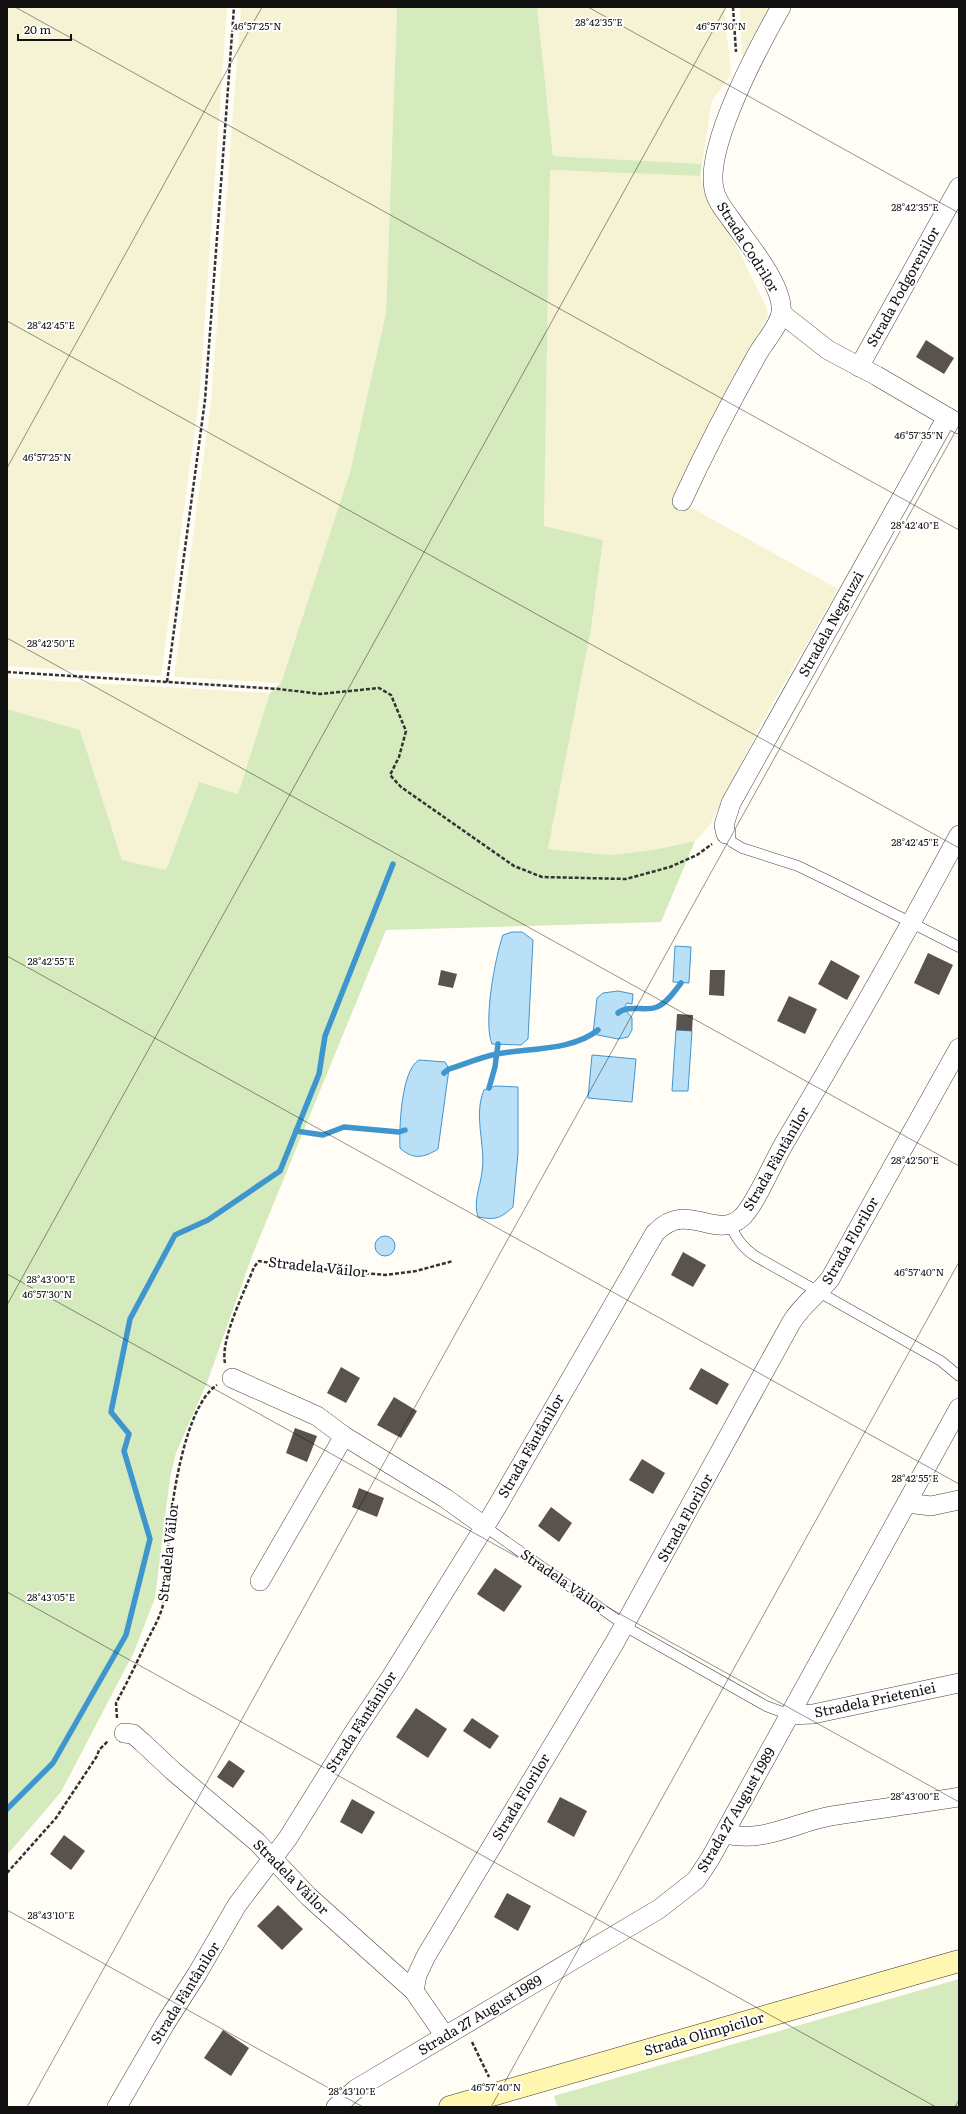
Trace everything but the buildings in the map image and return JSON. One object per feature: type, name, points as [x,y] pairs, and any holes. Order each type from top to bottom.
[{"type":"main road","name":"Strada Olimpicilor","points":[[450,2107],[959,1961]]},
{"type":"street","name":"Strada Codrilor","points":[[781,7],[737,93],[715,156],[713,173],[714,190],[721,205],[774,285],[780,301],[781,313]]},
{"type":"street","name":"Strada Podgorenilor","points":[[860,367],[959,187]]},
{"type":"street","points":[[682,501],[713,436],[781,313],[828,350],[953,420]]},
{"type":"street","name":"Stradela Negruzzi","points":[[726,834],[724,825],[732,803],[953,420]]},
{"type":"street","name":"Strada Fântânilor","points":[[117,2107],[237,1904],[274,1858],[354,1732],[388,1683],[484,1526],[655,1233],[665,1223],[679,1218],[721,1225],[730,1224],[741,1218],[750,1206],[777,1155],[832,1064],[959,835]]},
{"type":"street","name":"Strada Florilor","points":[[414,1990],[417,1975],[426,1956],[624,1625],[799,1309],[818,1294],[830,1279],[959,1048]]},
{"type":"street","name":"Stradela Văilor","points":[[232,1378],[317,1416],[344,1436],[444,1498],[484,1526]]},
{"type":"street","name":"Strada 27 August 1989","points":[[336,2107],[356,2089],[664,1906],[696,1880],[724,1834],[959,1408]]},
{"type":"street","points":[[260,1581],[344,1436]]},
{"type":"street","points":[[907,1503],[931,1506],[959,1500]]},
{"type":"street","name":"Stradela Prieteniei","points":[[790,1715],[812,1714],[959,1683]]},
{"type":"street","name":"Stradela Văilor","points":[[124,1733],[133,1734],[173,1771],[274,1858],[289,1877],[309,1897],[414,1990],[445,2036]]},
{"type":"street","points":[[724,1834],[750,1838],[766,1835],[824,1818],[959,1797]]},
{"type":"lane","points":[[726,834],[732,842],[742,848],[798,866],[959,947]]},
{"type":"lane","points":[[730,1224],[736,1238],[744,1248],[818,1294],[940,1361],[959,1376]]},
{"type":"lane","name":"Stradela Văilor","points":[[484,1526],[624,1625],[766,1706],[790,1715]]},
{"type":"path","points":[[168,682],[204,400],[234,7]]},
{"type":"path","points":[[7,672],[280,689],[320,694],[378,688],[391,695],[406,731],[399,756],[390,775],[401,787],[514,866],[542,878],[626,878],[670,867],[697,854],[726,834]]},
{"type":"path","name":"Stradela Văilor","points":[[124,1733],[117,1718],[116,1703],[163,1606],[168,1578],[168,1547],[175,1489],[185,1443],[203,1401],[210,1390],[232,1378],[226,1366],[223,1353],[254,1267],[259,1261],[287,1266],[386,1275],[416,1271],[453,1261]]},
{"type":"path","points":[[7,1873],[56,1818],[97,1756],[99,1750],[115,1735],[124,1733]]},
{"type":"path","points":[[469,2036],[491,2081]]},
{"type":"shaded area","points":[[7,7],[227,7],[199,400],[161,676],[7,666]]},
{"type":"shaded area","points":[[241,7],[397,7],[386,313],[350,472],[281,683],[174,677],[211,402]]},
{"type":"shaded area","points":[[537,7],[724,7],[731,74],[712,101],[702,164],[553,156]]},
{"type":"shaded area","points":[[740,7],[773,7],[762,29],[742,57]]},
{"type":"shaded area","points":[[550,170],[700,176],[711,206],[739,251],[767,309],[768,316],[674,498],[838,589],[764,718],[710,825],[695,841],[653,850],[611,855],[548,849],[591,629],[603,540],[544,527]]},
{"type":"shaded area","points":[[7,678],[270,693],[238,794],[199,782],[166,870],[122,860],[80,730],[7,709]]},
{"type":"green space","points":[[397,7],[537,7],[553,156],[702,164],[700,176],[550,170],[544,526],[603,540],[591,629],[548,849],[611,855],[653,850],[695,841],[661,922],[386,930],[252,1256],[208,1380],[176,1453],[170,1478],[155,1598],[134,1652],[61,1792],[7,1855],[7,709],[80,730],[122,860],[166,870],[199,782],[238,794],[270,693],[281,683],[350,472],[386,313]]},
{"type":"green space","points":[[959,1979],[959,2107],[555,2107],[557,2106],[554,2096]]},
{"type":"water","points":[[512,932],[522,932],[533,940],[528,1039],[521,1045],[492,1044],[489,1021],[491,990],[503,935]]},
{"type":"water","points":[[675,946],[691,947],[689,983],[673,982]]},
{"type":"water","points":[[618,991],[633,994],[632,1004],[627,1003],[624,1008],[632,1018],[632,1030],[628,1037],[618,1039],[593,1034],[597,998],[603,993]]},
{"type":"water","points":[[676,1030],[692,1031],[688,1091],[672,1091]]},
{"type":"water","points":[[592,1055],[636,1059],[632,1102],[588,1098]]},
{"type":"water","points":[[419,1060],[445,1062],[449,1069],[438,1149],[423,1156],[414,1156],[400,1148],[401,1114],[402,1101],[408,1075],[413,1066]]},
{"type":"water","points":[[495,1086],[518,1087],[518,1153],[513,1207],[497,1218],[489,1218],[478,1217],[476,1205],[483,1162],[480,1110],[484,1090]]},
{"type":"water","points":[[381,1236],[389,1236],[395,1242],[395,1250],[389,1256],[381,1256],[375,1250],[375,1242]]},
{"type":"waterway","points":[[7,1809],[53,1763],[126,1635],[150,1539],[124,1451],[129,1434],[111,1412],[130,1319],[175,1235],[208,1220],[280,1171],[319,1074],[325,1036],[393,864]]},
{"type":"waterway","points":[[618,1013],[622,1010],[632,1008],[647,1009],[657,1007],[667,1000],[681,983]]},
{"type":"waterway","points":[[444,1073],[449,1069],[491,1055],[549,1048],[576,1042],[598,1030]]},
{"type":"waterway","points":[[489,1088],[495,1067],[498,1044]]},
{"type":"waterway","points":[[296,1131],[323,1135],[344,1127],[399,1132],[405,1130]]}]
